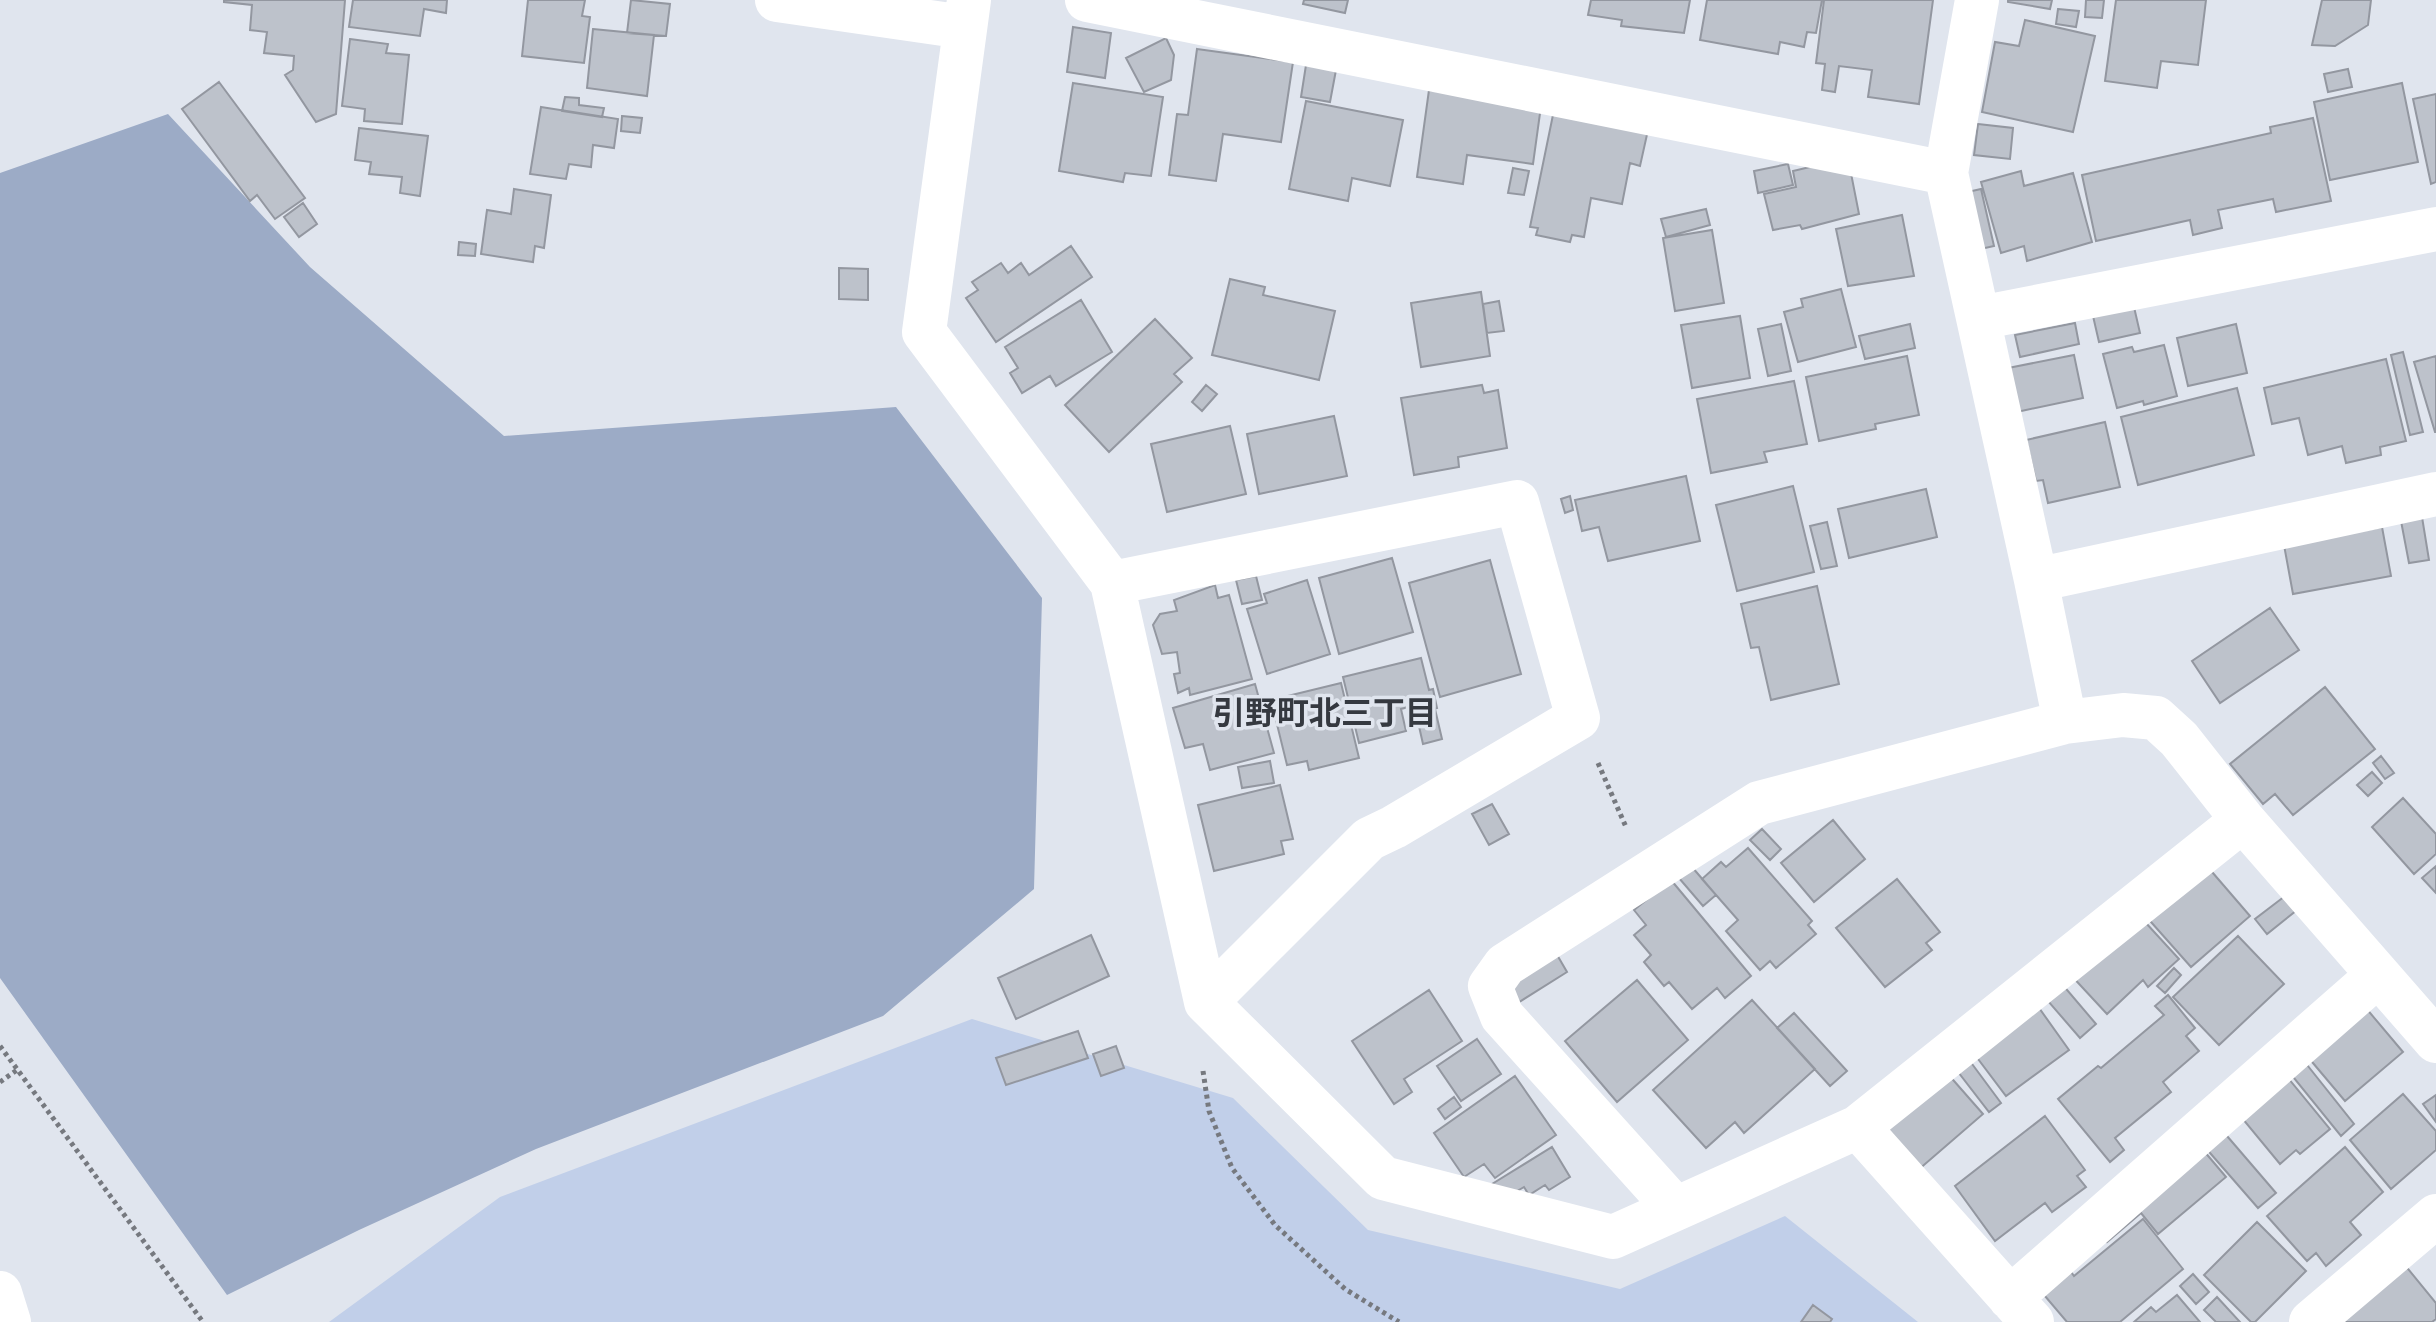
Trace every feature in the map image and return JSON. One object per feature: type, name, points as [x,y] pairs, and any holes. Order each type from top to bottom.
[{"type":"street","points":[[777,0],[967,13],[924,332],[1112,583],[1206,1002],[1383,1178],[1613,1237],[1858,1127],[2243,820]]},
{"type":"street","points":[[1087,0],[1946,173]]},
{"type":"street","points":[[1977,0],[1946,173],[2065,722]]},
{"type":"street","points":[[1979,318],[2436,229]]},
{"type":"street","points":[[2036,580],[2436,494]]},
{"type":"street","points":[[1112,583],[1517,502],[1578,718],[1369,839],[1206,1002]]},
{"type":"street","points":[[1675,1208],[1502,1016],[1490,986],[1505,965],[1759,803],[2065,722],[2123,715],[2156,718],[2179,739],[2243,820],[2436,1041]]},
{"type":"street","points":[[1858,1127],[2021,1310],[2378,975]]},
{"type":"street","points":[[2311,1322],[2436,1216]]},
{"type":"street","points":[[0,1293],[9,1322]]},
{"type":"path","points":[[1578,718],[1646,875]]},
{"type":"path","points":[[1206,1002],[1201,1058],[1209,1111],[1232,1168],[1275,1225],[1345,1289],[1399,1322]]},
{"type":"path","points":[[0,1046],[203,1322]]},
{"type":"path","points":[[0,1082],[17,1070]]},
{"type":"shaded area","points":[[168,114],[310,267],[504,436],[896,407],[1042,598],[1034,889],[883,1016],[536,1149],[227,1295],[0,978],[0,173]]},
{"type":"shaded area","points":[[972,1019],[1233,1098],[1368,1230],[1620,1289],[1785,1216],[1918,1322],[329,1322],[500,1197]]},
{"type":"building","points":[[224,0],[345,0],[336,114],[316,122],[285,75],[293,70],[294,56],[264,53],[267,32],[250,30],[252,5]]},
{"type":"building","points":[[353,0],[447,0],[446,13],[424,9],[420,36],[349,27]]},
{"type":"building","points":[[528,0],[585,0],[582,16],[590,17],[584,63],[522,56]]},
{"type":"building","points":[[631,0],[670,4],[666,36],[627,33]]},
{"type":"building","points":[[1304,0],[1348,0],[1345,13],[1303,4]]},
{"type":"building","points":[[1591,0],[1690,0],[1684,33],[1621,26],[1622,20],[1588,15]]},
{"type":"building","points":[[1707,0],[1822,0],[1816,33],[1807,32],[1804,47],[1780,42],[1778,54],[1700,40]]},
{"type":"building","points":[[1824,0],[1933,0],[1919,104],[1868,97],[1872,70],[1839,66],[1835,92],[1822,90],[1825,64],[1816,63]]},
{"type":"building","points":[[2008,0],[2052,0],[2050,9]]},
{"type":"building","points":[[2086,0],[2104,0],[2102,18],[2085,17]]},
{"type":"building","points":[[2116,0],[2206,0],[2198,65],[2161,61],[2157,88],[2105,81]]},
{"type":"building","points":[[2322,0],[2371,0],[2368,25],[2335,46],[2312,45]]},
{"type":"building","points":[[2058,9],[2079,11],[2076,27],[2056,24]]},
{"type":"building","points":[[2025,20],[2095,36],[2073,132],[1982,112],[1995,42],[2019,46]]},
{"type":"building","points":[[1073,27],[1111,33],[1105,78],[1067,72]]},
{"type":"building","points":[[593,29],[654,35],[647,96],[587,88]]},
{"type":"building","points":[[1166,38],[1174,55],[1171,80],[1144,92],[1126,58]]},
{"type":"building","points":[[350,39],[388,44],[386,53],[409,55],[402,124],[364,121],[365,109],[342,106]]},
{"type":"building","points":[[1197,49],[1293,62],[1281,142],[1223,134],[1216,181],[1169,175],[1177,114],[1188,115]]},
{"type":"building","points":[[1306,65],[1336,70],[1330,102],[1301,97]]},
{"type":"building","points":[[2348,69],[2352,87],[2328,92],[2324,74]]},
{"type":"building","points":[[219,82],[305,198],[275,219],[257,195],[250,201],[182,109]]},
{"type":"building","points":[[1073,83],[1163,97],[1151,176],[1125,173],[1123,182],[1059,171]]},
{"type":"building","points":[[2402,83],[2418,162],[2330,180],[2314,102]]},
{"type":"building","points":[[1429,90],[1541,106],[1533,164],[1467,155],[1463,184],[1417,177]]},
{"type":"building","points":[[2436,94],[2436,182],[2431,184],[2413,99]]},
{"type":"building","points":[[565,97],[579,98],[579,105],[604,108],[602,117],[562,111]]},
{"type":"building","points":[[1306,101],[1403,120],[1390,186],[1352,178],[1348,201],[1289,189]]},
{"type":"building","points":[[541,107],[618,119],[614,148],[593,145],[591,167],[569,164],[566,179],[530,174]]},
{"type":"building","points":[[1554,110],[1648,130],[1640,166],[1630,163],[1622,204],[1591,198],[1584,237],[1572,235],[1570,242],[1536,235],[1538,228],[1530,227]]},
{"type":"building","points":[[622,116],[642,118],[640,133],[621,131]]},
{"type":"building","points":[[2313,118],[2331,201],[2276,212],[2273,199],[2218,210],[2222,228],[2193,235],[2190,220],[2096,241],[2082,175],[2271,133],[2270,127]]},
{"type":"building","points":[[1978,124],[2013,128],[2010,159],[1974,155]]},
{"type":"building","points":[[359,128],[428,136],[420,196],[400,193],[402,177],[369,174],[371,162],[355,160]]},
{"type":"building","points":[[1848,158],[1859,214],[1802,229],[1800,225],[1773,230],[1764,194],[1796,187],[1793,171]]},
{"type":"building","points":[[1788,164],[1793,185],[1758,193],[1754,171]]},
{"type":"building","points":[[1513,168],[1529,171],[1524,195],[1508,193]]},
{"type":"building","points":[[2021,171],[2024,186],[2073,173],[2092,242],[2027,261],[2024,246],[2001,253],[1981,182]]},
{"type":"building","points":[[514,189],[551,195],[544,248],[535,246],[533,262],[481,254],[487,210],[511,214]]},
{"type":"building","points":[[1981,189],[1994,246],[1976,250],[1963,193]]},
{"type":"building","points":[[303,203],[317,224],[299,237],[284,217]]},
{"type":"building","points":[[1706,209],[1710,225],[1666,237],[1661,219]]},
{"type":"building","points":[[1902,215],[1914,276],[1848,286],[1836,229]]},
{"type":"building","points":[[1712,230],[1724,303],[1675,311],[1663,238]]},
{"type":"building","points":[[459,242],[476,244],[475,256],[458,255]]},
{"type":"building","points":[[1071,246],[1092,277],[996,342],[966,298],[978,290],[972,282],[1001,263],[1008,273],[1021,263],[1029,275]]},
{"type":"building","points":[[839,268],[868,269],[868,300],[839,299]]},
{"type":"building","points":[[1230,279],[1265,287],[1263,295],[1335,311],[1319,380],[1212,355]]},
{"type":"building","points":[[1841,289],[1856,347],[1798,362],[1784,312],[1803,307],[1801,299]]},
{"type":"building","points":[[1481,292],[1490,356],[1421,367],[1411,303]]},
{"type":"building","points":[[1081,300],[1112,352],[1056,386],[1050,376],[1022,393],[1010,373],[1018,368],[1005,347]]},
{"type":"building","points":[[1499,301],[1504,331],[1487,333],[1483,304]]},
{"type":"building","points":[[2134,307],[2140,333],[2099,342],[2093,316]]},
{"type":"building","points":[[1740,316],[1750,378],[1692,388],[1681,325]]},
{"type":"building","points":[[1155,319],[1192,358],[1174,374],[1182,382],[1109,452],[1065,405]]},
{"type":"building","points":[[2075,323],[2079,344],[2020,357],[2015,335]]},
{"type":"building","points":[[1781,324],[1791,371],[1768,376],[1758,329]]},
{"type":"building","points":[[1910,324],[1915,348],[1865,359],[1859,336]]},
{"type":"building","points":[[2236,324],[2247,373],[2188,386],[2177,338]]},
{"type":"building","points":[[2164,345],[2177,396],[2117,408],[2103,354],[2132,347],[2134,352]]},
{"type":"building","points":[[2403,352],[2423,432],[2410,435],[2391,355]]},
{"type":"building","points":[[2074,355],[2083,398],[2012,413],[2003,369]]},
{"type":"building","points":[[1907,356],[1919,415],[1875,424],[1876,429],[1819,441],[1806,377]]},
{"type":"building","points":[[2436,356],[2436,432],[2435,432],[2414,362]]},
{"type":"building","points":[[2386,359],[2406,441],[2380,447],[2381,455],[2346,463],[2342,446],[2308,455],[2299,418],[2272,424],[2264,388]]},
{"type":"building","points":[[1794,381],[1807,444],[1764,452],[1767,462],[1711,473],[1697,399]]},
{"type":"building","points":[[1206,385],[1217,394],[1202,411],[1192,402]]},
{"type":"building","points":[[1482,385],[1484,393],[1498,390],[1507,448],[1458,457],[1459,467],[1414,475],[1401,398]]},
{"type":"building","points":[[2237,388],[2254,455],[2138,485],[2121,417]]},
{"type":"building","points":[[1334,416],[1347,476],[1259,494],[1247,434]]},
{"type":"building","points":[[2105,422],[2120,487],[2048,503],[2043,480],[2036,481],[2026,440]]},
{"type":"building","points":[[1230,426],[1246,494],[1167,512],[1151,444]]},
{"type":"building","points":[[1686,476],[1700,541],[1608,561],[1599,527],[1582,531],[1575,500]]},
{"type":"building","points":[[1793,486],[1814,572],[1737,591],[1716,505]]},
{"type":"building","points":[[1926,489],[1937,537],[1849,558],[1838,509]]},
{"type":"building","points":[[1570,496],[1573,510],[1565,513],[1561,499]]},
{"type":"building","points":[[2422,517],[2429,560],[2409,563],[2401,521]]},
{"type":"building","points":[[1827,522],[1837,566],[1821,569],[1810,526]]},
{"type":"building","points":[[2382,527],[2391,576],[2293,594],[2284,545]]},
{"type":"building","points":[[1392,558],[1413,632],[1339,654],[1319,578]]},
{"type":"building","points":[[1490,560],[1521,674],[1440,697],[1409,583]]},
{"type":"building","points":[[1256,576],[1262,600],[1242,604],[1236,580]]},
{"type":"building","points":[[1307,580],[1330,654],[1267,674],[1247,609],[1267,603],[1264,594]]},
{"type":"building","points":[[1215,585],[1218,598],[1229,595],[1252,679],[1190,695],[1189,688],[1178,693],[1174,674],[1180,673],[1177,652],[1162,654],[1153,625],[1160,614],[1177,611],[1174,600]]},
{"type":"building","points":[[1817,586],[1839,684],[1771,700],[1759,647],[1751,648],[1741,604]]},
{"type":"building","points":[[2270,608],[2299,650],[2220,703],[2192,661]]},
{"type":"building","points":[[1421,658],[1437,708],[1414,714],[1412,706],[1401,709],[1406,731],[1359,743],[1343,677]]},
{"type":"building","points":[[1341,683],[1359,758],[1309,770],[1307,761],[1287,765],[1271,700]]},
{"type":"building","points":[[1255,684],[1274,753],[1210,770],[1203,744],[1185,748],[1173,708]]},
{"type":"building","points":[[2325,687],[2375,749],[2293,815],[2275,794],[2263,804],[2230,764]]},
{"type":"building","points":[[1435,709],[1442,739],[1423,744],[1416,713]]},
{"type":"building","points":[[2381,756],[2394,773],[2385,779],[2373,763]]},
{"type":"building","points":[[1270,761],[1274,783],[1242,788],[1238,767]]},
{"type":"building","points":[[2372,772],[2382,783],[2368,796],[2357,785]]},
{"type":"building","points":[[1280,785],[1293,839],[1281,841],[1284,854],[1214,871],[1198,805]]},
{"type":"building","points":[[2403,798],[2436,834],[2436,854],[2414,874],[2372,827]]},
{"type":"building","points":[[1492,804],[1509,834],[1489,845],[1472,814]]},
{"type":"building","points":[[1833,820],[1865,859],[1814,902],[1781,863]]},
{"type":"building","points":[[1762,829],[1781,849],[1770,860],[1750,840]]},
{"type":"building","points":[[1748,848],[1812,921],[1808,925],[1816,934],[1776,968],[1770,961],[1760,970],[1726,931],[1738,920],[1702,879],[1721,862],[1726,867]]},
{"type":"building","points":[[2200,858],[2250,916],[2191,967],[2127,895]]},
{"type":"building","points":[[2436,866],[2436,893],[2422,878]]},
{"type":"building","points":[[1692,867],[1716,895],[1703,906],[1679,878]]},
{"type":"building","points":[[1897,879],[1940,932],[1926,943],[1932,950],[1885,987],[1836,928]]},
{"type":"building","points":[[1671,880],[1751,976],[1725,998],[1717,988],[1692,1009],[1669,982],[1664,986],[1644,962],[1651,955],[1634,935],[1646,925],[1634,910]]},
{"type":"building","points":[[2285,896],[2297,910],[2267,934],[2255,919]]},
{"type":"building","points":[[2123,898],[2179,959],[2148,987],[2143,980],[2107,1014],[2056,959]]},
{"type":"building","points":[[1091,935],[1109,976],[1016,1019],[998,978]]},
{"type":"building","points":[[2238,936],[2284,984],[2219,1045],[2173,997]]},
{"type":"building","points":[[1556,953],[1567,972],[1516,1004],[1504,984]]},
{"type":"building","points":[[2045,964],[2096,1024],[2080,1038],[2029,979]]},
{"type":"building","points":[[2174,968],[2181,975],[2165,993],[2157,986]]},
{"type":"building","points":[[1637,980],[1688,1040],[1617,1102],[1565,1041]]},
{"type":"building","points":[[1429,990],[1462,1041],[1404,1079],[1412,1092],[1394,1104],[1352,1041]]},
{"type":"building","points":[[2027,991],[2069,1050],[2006,1096],[1963,1039]]},
{"type":"building","points":[[2168,995],[2195,1028],[2186,1036],[2199,1051],[2163,1082],[2171,1092],[2115,1138],[2124,1150],[2110,1162],[2058,1099],[2098,1066],[2101,1068],[2164,1015],[2155,1006]]},
{"type":"building","points":[[1752,1000],[1815,1069],[1744,1133],[1735,1122],[1706,1148],[1653,1090]]},
{"type":"building","points":[[2360,1001],[2403,1052],[2345,1101],[2302,1050]]},
{"type":"building","points":[[1794,1013],[1847,1071],[1830,1086],[1777,1028]]},
{"type":"building","points":[[1078,1031],[1088,1058],[1006,1085],[996,1058]]},
{"type":"building","points":[[1477,1039],[1501,1074],[1461,1101],[1437,1066]]},
{"type":"building","points":[[1958,1045],[2001,1103],[1989,1112],[1945,1055]]},
{"type":"building","points":[[1116,1046],[1124,1068],[1101,1076],[1093,1054]]},
{"type":"building","points":[[2296,1051],[2354,1124],[2341,1136],[2281,1062]]},
{"type":"building","points":[[1940,1065],[1983,1114],[1910,1177],[1861,1144]]},
{"type":"building","points":[[2279,1067],[2330,1129],[2300,1154],[2296,1150],[2280,1164],[2232,1106]]},
{"type":"building","points":[[1515,1076],[1556,1135],[1495,1178],[1484,1164],[1464,1177],[1434,1133]]},
{"type":"building","points":[[2403,1094],[2436,1131],[2436,1150],[2391,1189],[2350,1140]]},
{"type":"building","points":[[2436,1095],[2436,1122],[2423,1104]]},
{"type":"building","points":[[1454,1097],[1461,1107],[1445,1119],[1438,1109]]},
{"type":"building","points":[[2045,1116],[2085,1170],[2077,1176],[2086,1187],[2052,1212],[2045,1203],[1995,1241],[1955,1186]]},
{"type":"building","points":[[2215,1122],[2276,1193],[2258,1208],[2197,1138]]},
{"type":"building","points":[[2198,1144],[2226,1177],[2158,1234],[2141,1213],[2107,1242],[2096,1229]]},
{"type":"building","points":[[1552,1147],[1570,1177],[1549,1190],[1545,1185],[1529,1195],[1524,1187],[1502,1200],[1492,1184]]},
{"type":"building","points":[[2345,1147],[2383,1192],[2350,1222],[2361,1235],[2326,1266],[2316,1253],[2307,1261],[2267,1216]]},
{"type":"building","points":[[2143,1219],[2183,1269],[2120,1322],[2067,1322],[2039,1289],[2066,1265],[2074,1276]]},
{"type":"building","points":[[2257,1222],[2306,1271],[2255,1322],[2251,1322],[2204,1275]]},
{"type":"building","points":[[2404,1264],[2436,1303],[2436,1319],[2432,1322],[2334,1322]]},
{"type":"building","points":[[2193,1274],[2209,1292],[2196,1304],[2180,1286]]},
{"type":"building","points":[[2177,1295],[2200,1322],[2134,1322],[2151,1307],[2156,1312]]},
{"type":"building","points":[[2217,1297],[2240,1322],[2216,1322],[2204,1310]]},
{"type":"building","points":[[1813,1305],[1832,1319],[1830,1322],[1801,1322]]},
{"type":"district","name":"引野町北三丁目","points":[[1325,713]]}]
